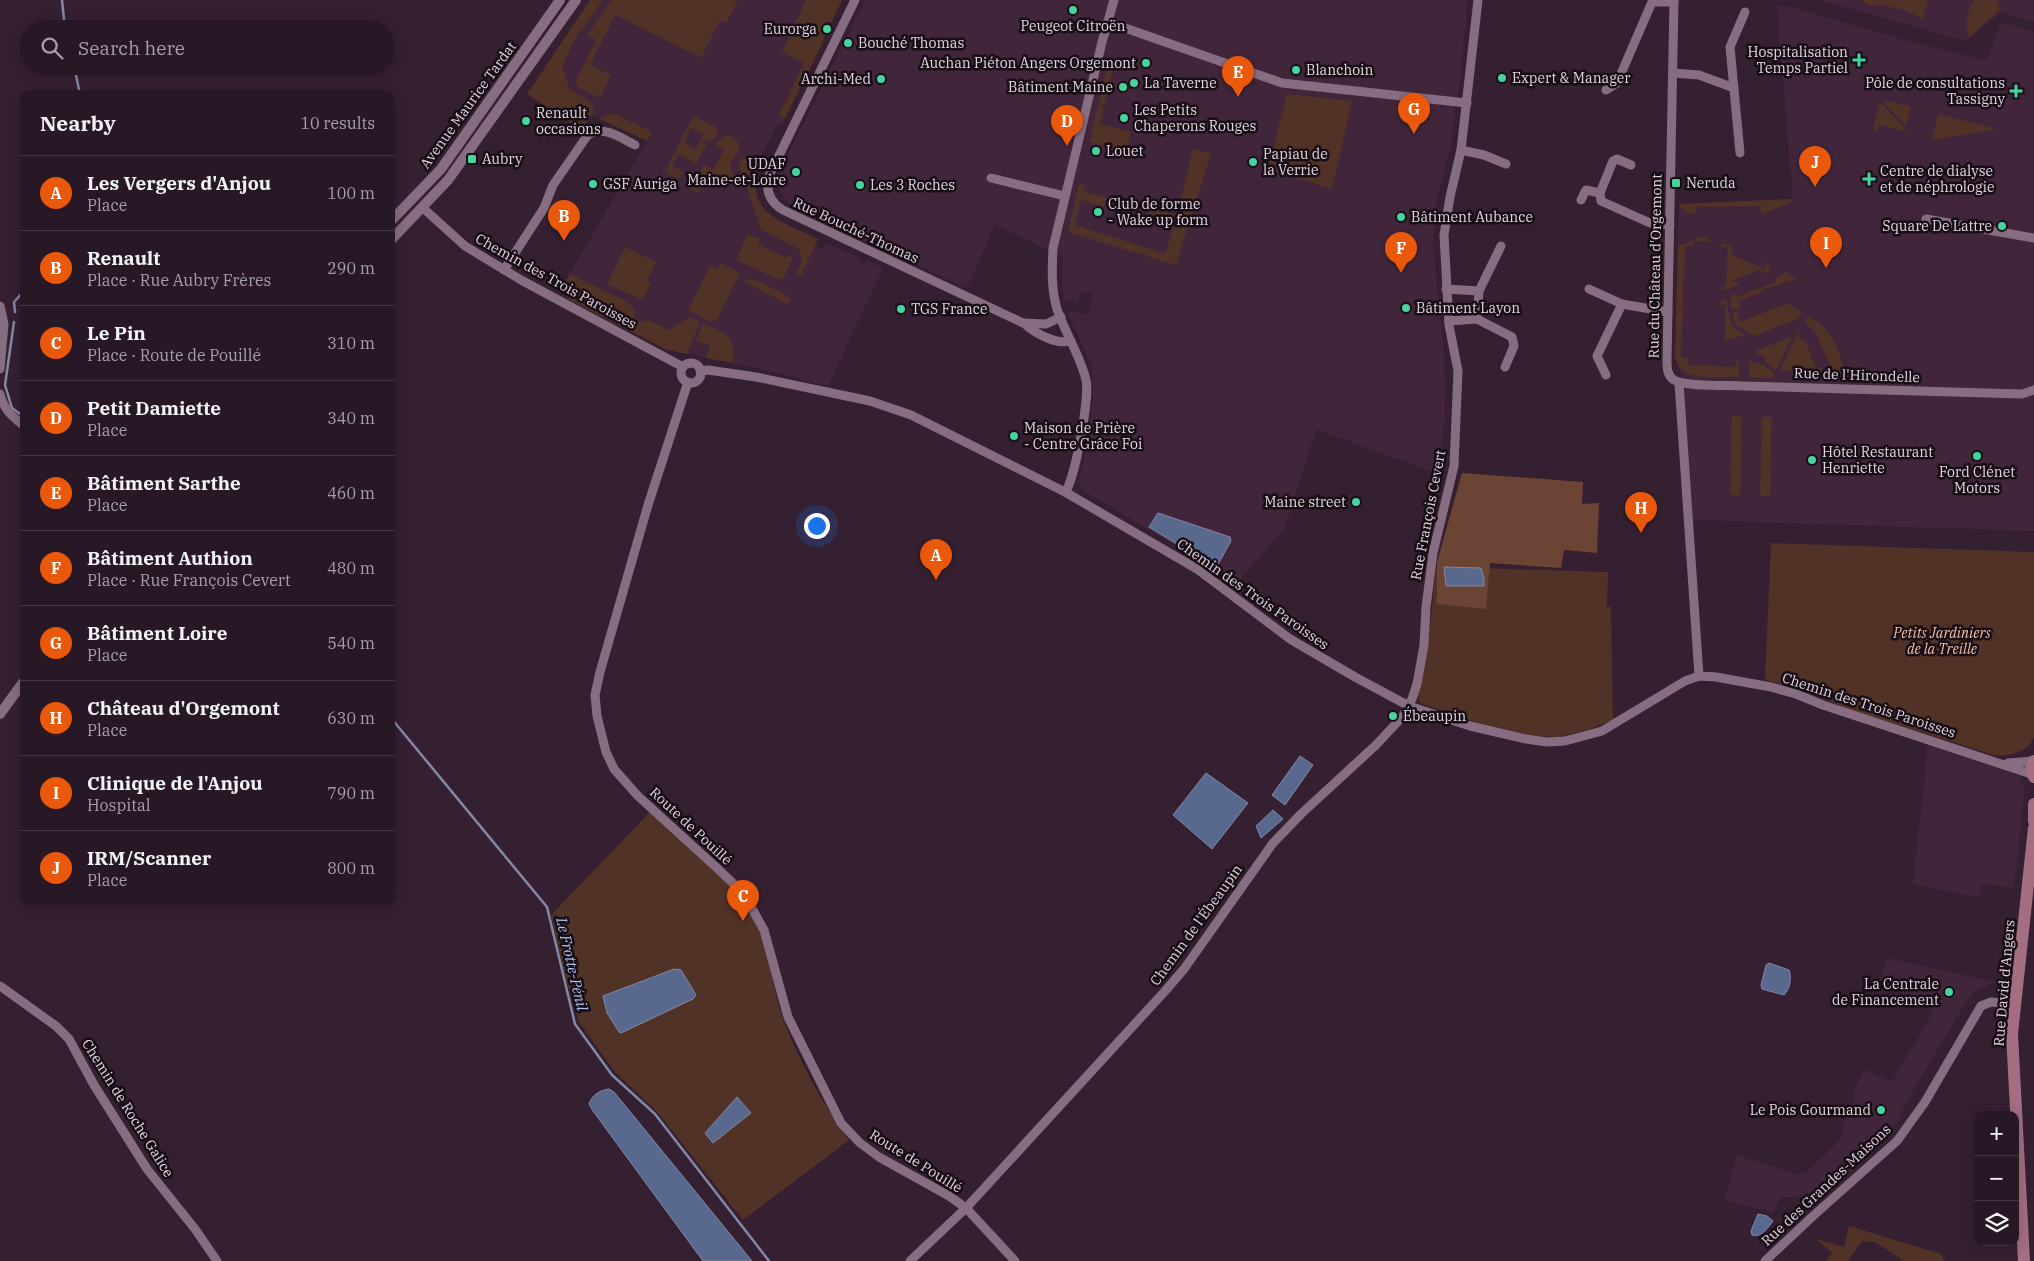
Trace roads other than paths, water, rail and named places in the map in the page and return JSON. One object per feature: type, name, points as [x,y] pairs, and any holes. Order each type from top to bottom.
[{"type":"main road","points":[[2034,804],[2034,822]]},
{"type":"main road","name":"Rue David d'Angers","points":[[2024,1261],[2012,1034],[2034,828]]},
{"type":"street","name":"Avenue Maurice Tardat","points":[[395,217],[441,169],[560,0]]},
{"type":"street","name":"Avenue Maurice Tardat","points":[[395,236],[423,208],[468,154],[576,0]]},
{"type":"street","name":"Rue Bouché-Thomas","points":[[854,0],[774,161],[767,181],[770,198],[783,210],[1024,323],[1030,329],[1049,338],[1063,342],[1071,341]]},
{"type":"street","points":[[1065,492],[1071,483],[1078,454],[1087,390],[1086,380],[1061,317],[1055,296],[1052,261],[1053,248],[1102,42],[1114,0]]},
{"type":"street","name":"Rue François Cevert","points":[[1410,706],[1417,684],[1424,645],[1426,606],[1433,553],[1454,466],[1458,371],[1449,321],[1446,289],[1444,258],[1445,221],[1461,150],[1475,27],[1476,0]]},
{"type":"street","points":[[1606,90],[1617,83],[1652,2],[1674,1]]},
{"type":"street","name":"Rue du Château d'Orgemont","points":[[1674,1],[1667,369],[1671,378],[1679,383],[1699,676]]},
{"type":"street","points":[[1740,154],[1730,47],[1745,12]]},
{"type":"street","points":[[1108,22],[1282,83],[1467,102]]},
{"type":"street","points":[[1673,72],[1700,75],[1734,88]]},
{"type":"street","points":[[504,270],[544,208],[553,185],[587,136],[594,131],[603,131],[635,145]]},
{"type":"street","points":[[1461,150],[1484,155],[1506,164]]},
{"type":"street","points":[[1631,165],[1617,159],[1613,161],[1600,192],[1601,201],[1650,223],[1670,225]]},
{"type":"street","points":[[991,178],[1065,196]]},
{"type":"street","points":[[1581,200],[1586,190],[1600,192]]},
{"type":"street","name":"Chemin des Trois Paroisses","points":[[423,208],[465,246],[504,270],[683,367]]},
{"type":"street","points":[[1926,219],[2034,238]]},
{"type":"street","points":[[1477,319],[1479,291],[1501,246]]},
{"type":"street","points":[[1446,289],[1479,291]]},
{"type":"street","points":[[1589,289],[1622,304],[1668,312]]},
{"type":"street","points":[[1606,375],[1597,356],[1622,304]]},
{"type":"street","points":[[0,306],[4,324],[0,369]]},
{"type":"street","name":"Rue Bouché-Thomas","points":[[1024,323],[1046,324],[1061,317]]},
{"type":"street","points":[[1449,321],[1477,319],[1512,336],[1514,346],[1505,367]]},
{"type":"street","points":[[691,363],[697,366],[700,371],[697,380],[688,382],[682,376],[683,367],[691,363]]},
{"type":"street","name":"Chemin des Trois Paroisses","points":[[700,371],[708,370],[756,377],[878,404],[911,415],[1065,492],[1197,569],[1290,639],[1322,659],[1410,706],[1492,732],[1526,740],[1546,742],[1565,741],[1602,731],[1685,681],[1699,676],[1762,686],[1796,694],[1823,705],[1995,761],[2015,763],[2033,773]]},
{"type":"street","name":"Route de Pouillé","points":[[688,382],[648,506],[600,672],[595,695],[597,716],[606,752],[614,769],[632,790],[738,888],[749,903],[764,930],[788,1018],[841,1123],[860,1143],[879,1157],[949,1196],[966,1208],[1015,1261]]},
{"type":"street","name":"Rue de l'Hirondelle","points":[[1679,383],[2022,394],[2034,390]]},
{"type":"street","points":[[0,394],[9,414],[20,423]]},
{"type":"street","points":[[0,714],[20,686]]},
{"type":"street","name":"Chemin de l'Ébeaupin","points":[[910,1261],[966,1208],[1166,990],[1184,969],[1273,843],[1301,814],[1376,745],[1410,706]]},
{"type":"street","name":"Chemin de Roche Galice","points":[[0,986],[56,1026],[69,1039],[94,1085],[147,1169],[195,1228],[217,1261]]},
{"type":"street","name":"Rue des Grandes-Maisons","points":[[1765,1261],[1896,1141],[1925,1102],[1981,1006],[1991,1002],[2015,1004]]},
{"type":"water","points":[[1158,513],[1230,537],[1231,541],[1216,568],[1149,527]]},
{"type":"water","points":[[1444,567],[1481,568],[1484,586],[1446,586]]},
{"type":"water","points":[[1300,756],[1313,765],[1285,805],[1272,795]]},
{"type":"water","points":[[1206,773],[1248,803],[1212,849],[1173,815]]},
{"type":"water","points":[[1273,810],[1283,819],[1261,838],[1256,826]]},
{"type":"water","points":[[1769,963],[1789,970],[1790,983],[1784,995],[1762,989],[1761,985],[1766,965]]},
{"type":"water","points":[[674,969],[681,970],[696,995],[693,999],[621,1033],[619,1032],[607,1013],[603,996]]},
{"type":"water","points":[[609,1089],[614,1092],[752,1261],[703,1261],[589,1104],[592,1098],[602,1090]]},
{"type":"water","points":[[737,1097],[751,1113],[713,1143],[705,1133]]},
{"type":"water","points":[[1758,1214],[1767,1216],[1773,1221],[1761,1234],[1755,1236],[1752,1235],[1751,1231]]},
{"type":"waterway","name":"Le Frotte-Pénil","points":[[62,0],[64,20]]},
{"type":"waterway","name":"Le Frotte-Pénil","points":[[76,75],[79,90]]},
{"type":"waterway","name":"Le Frotte-Pénil","points":[[15,312],[14,302],[20,295]]},
{"type":"waterway","name":"Le Frotte-Pénil","points":[[14,322],[5,385],[12,408],[20,414]]},
{"type":"waterway","name":"Le Frotte-Pénil","points":[[395,723],[547,907],[575,1024],[612,1075],[655,1114],[769,1261]]},
{"type":"place","name":"Peugeot Citroën","points":[[1073,10]]},
{"type":"place","name":"Eurorga","points":[[827,29]]},
{"type":"place","name":"Bouché Thomas","points":[[848,43]]},
{"type":"place","name":"Hospitalisation Temps Partiel","points":[[1859,60]]},
{"type":"place","name":"Auchan Piéton Angers Orgemont","points":[[1146,63]]},
{"type":"place","name":"Blanchoin","points":[[1296,70]]},
{"type":"place","name":"Expert & Manager","points":[[1502,78]]},
{"type":"place","name":"Archi-Med","points":[[881,79]]},
{"type":"place","name":"La Taverne","points":[[1134,83]]},
{"type":"place","name":"Bâtiment Maine","points":[[1123,87]]},
{"type":"place","name":"Pôle de consultations Tassigny","points":[[2016,91]]},
{"type":"place","name":"Bâtiment Sarthe","points":[[1238,97]]},
{"type":"place","name":"Les Petits Chaperons Rouges","points":[[1124,118]]},
{"type":"place","name":"Renault occasions","points":[[526,121]]},
{"type":"place","name":"Bâtiment Loire","points":[[1414,134]]},
{"type":"place","name":"Petit Damiette","points":[[1067,146]]},
{"type":"place","name":"Louet","points":[[1096,151]]},
{"type":"place","name":"Aubry","points":[[472,159]]},
{"type":"place","name":"Papiau de la Verrie","points":[[1253,162]]},
{"type":"place","name":"UDAF Maine-et-Loire","points":[[796,172]]},
{"type":"place","name":"Centre de dialyse et de néphrologie","points":[[1869,179]]},
{"type":"place","name":"Neruda","points":[[1676,183]]},
{"type":"place","name":"GSF Auriga","points":[[593,184]]},
{"type":"place","name":"Les 3 Roches","points":[[860,185]]},
{"type":"place","name":"IRM/Scanner","points":[[1815,187]]},
{"type":"place","name":"Club de forme - Wake up form","points":[[1098,212]]},
{"type":"place","name":"Bâtiment Aubance","points":[[1401,217]]},
{"type":"place","name":"Square De Lattre","points":[[2002,226]]},
{"type":"place","name":"Renault","points":[[564,241]]},
{"type":"place","name":"Clinique de l'Anjou","points":[[1826,268]]},
{"type":"place","name":"Bâtiment Authion","points":[[1401,273]]},
{"type":"place","name":"Bâtiment Layon","points":[[1406,308]]},
{"type":"place","name":"TGS France","points":[[901,309]]},
{"type":"place","name":"Maison de Prière - Centre Grâce Foi","points":[[1014,436]]},
{"type":"place","name":"Ford Clénet Motors","points":[[1977,456]]},
{"type":"place","name":"Hôtel Restaurant Henriette","points":[[1812,460]]},
{"type":"place","name":"Maine street","points":[[1356,502]]},
{"type":"place","name":"Château d'Orgemont","points":[[1641,533]]},
{"type":"place","name":"Les Vergers d'Anjou","points":[[936,580]]},
{"type":"place","name":"Ébeaupin","points":[[1393,716]]},
{"type":"place","name":"Le Pin","points":[[743,921]]},
{"type":"place","name":"La Centrale de Financement","points":[[1949,992]]},
{"type":"place","name":"Le Pois Gourmand","points":[[1881,1110]]},
{"type":"park label","name":"Petits Jardiniers de la Treille","points":[[1942,642]]}]
